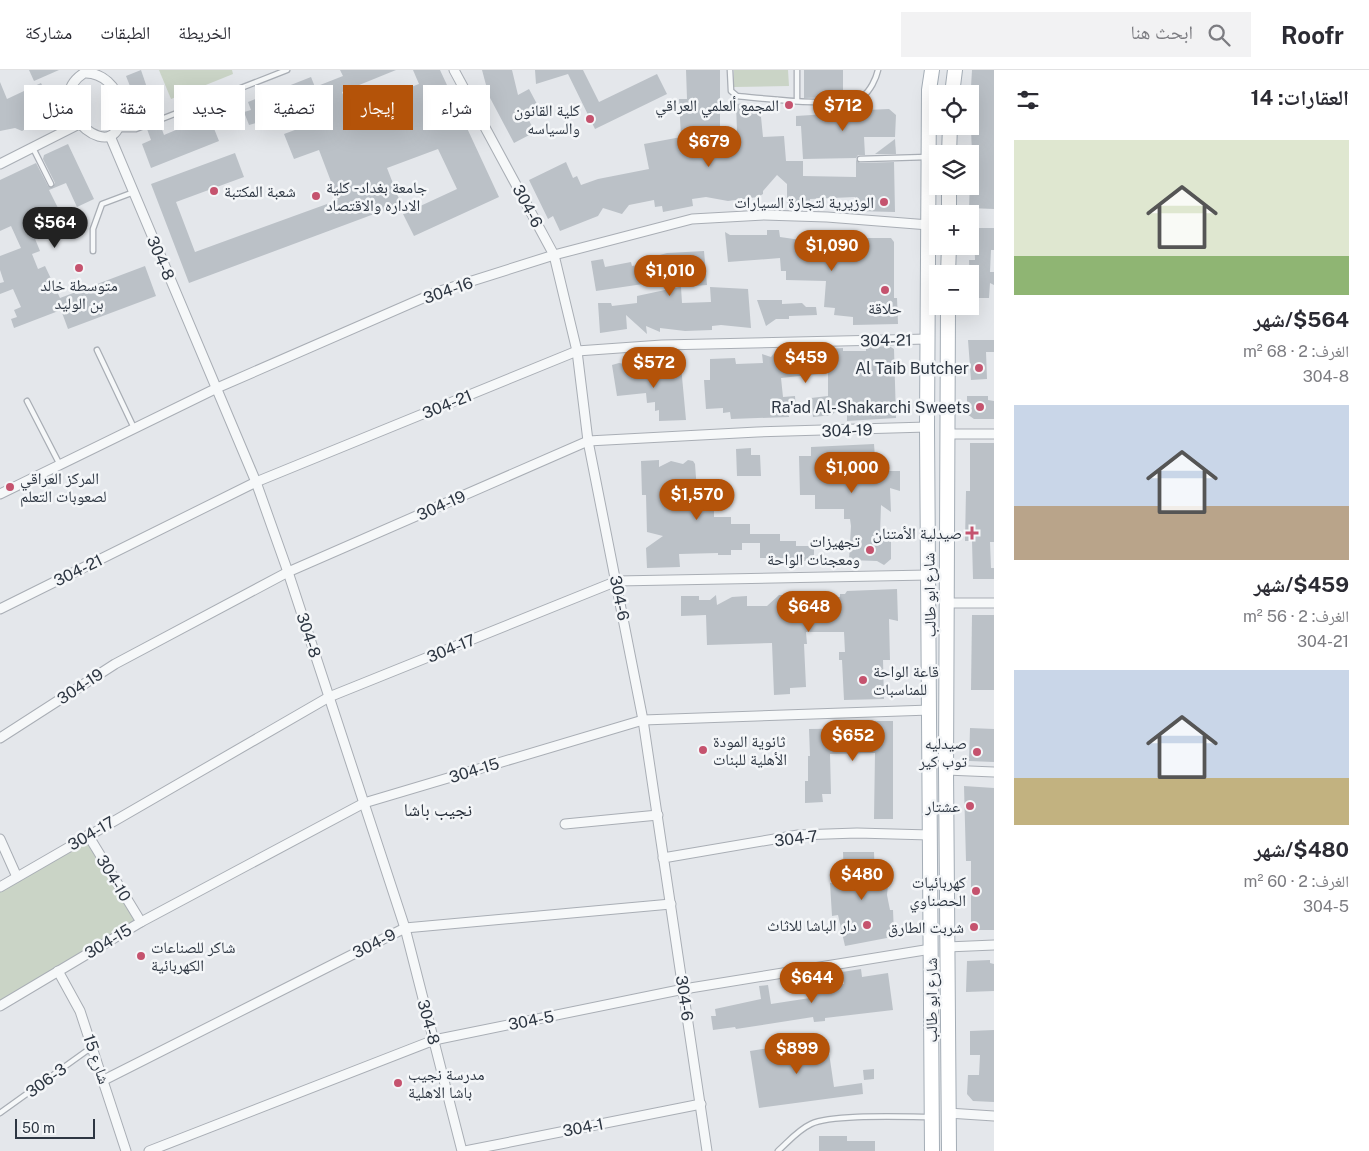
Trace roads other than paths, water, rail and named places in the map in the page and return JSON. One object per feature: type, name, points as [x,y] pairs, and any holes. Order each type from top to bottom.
[{"type":"main road","name":"شارع ابو طالب","points":[[932,70],[928,90],[927,428],[932,1151]]},
{"type":"main road","points":[[953,85],[955,70]]},
{"type":"main road","name":"شارع ابو طالب","points":[[948,315],[946,770],[949,1151]]},
{"type":"street","name":"304-6","points":[[454,70],[554,255],[577,351],[588,441],[643,720],[708,1151]]},
{"type":"street","points":[[74,85],[89,72],[106,80],[115,91],[120,105],[113,132],[95,136],[87,130]]},
{"type":"street","points":[[0,164],[68,130]]},
{"type":"street","name":"304-8","points":[[113,132],[134,192],[256,482],[288,572],[405,928],[464,1151]]},
{"type":"street","name":"304-16","points":[[0,494],[217,388],[437,292],[554,255],[692,220],[764,215],[929,225]]},
{"type":"street","name":"304-21","points":[[0,609],[256,482],[577,351],[662,345],[928,338]]},
{"type":"street","name":"304-19","points":[[0,738],[115,664],[288,572],[588,441],[757,432],[927,428]]},
{"type":"street","points":[[947,434],[994,434]]},
{"type":"street","name":"304-17","points":[[0,887],[329,697],[617,581],[928,575]]},
{"type":"street","points":[[946,603],[994,603]]},
{"type":"street","name":"304-15","points":[[0,1006],[141,922],[364,803],[643,720],[930,710]]},
{"type":"street","points":[[946,770],[994,772]]},
{"type":"street","points":[[565,824],[658,815]]},
{"type":"street","name":"304-7","points":[[663,858],[798,835],[857,833],[930,835]]},
{"type":"street","name":"304-10","points":[[88,835],[141,922]]},
{"type":"street","points":[[0,839],[18,877]]},
{"type":"street","name":"304-9","points":[[104,1080],[405,928],[671,904]]},
{"type":"street","points":[[947,947],[994,945]]},
{"type":"street","name":"304-5","points":[[149,1151],[434,1040],[684,989],[931,949]]},
{"type":"street","name":"شارع 15","points":[[58,971],[80,1011],[126,1151]]},
{"type":"street","name":"304-1","points":[[464,1151],[701,1104]]},
{"type":"street","points":[[948,1113],[994,1116]]},
{"type":"lane","points":[[113,132],[136,129],[287,70]]},
{"type":"lane","points":[[730,70],[733,95],[796,101],[846,102],[863,97],[871,86],[878,70]]},
{"type":"lane","points":[[796,101],[797,70]]},
{"type":"lane","points":[[33,148],[51,184]]},
{"type":"lane","points":[[860,160],[928,157]]},
{"type":"lane","points":[[93,251],[93,230],[102,204],[134,192]]},
{"type":"lane","points":[[97,350],[134,428]]},
{"type":"lane","points":[[27,400],[60,465]]},
{"type":"lane","name":"306-3","points":[[0,1113],[92,1046]]},
{"type":"lane","points":[[778,1151],[799,1131],[813,1123],[830,1119],[931,1117]]},
{"type":"place","name":"المجمع ألعلمي العراقي","points":[[789,105]]},
{"type":"place","name":"كلية القانون والسياسه","points":[[590,119]]},
{"type":"place","name":"شعبة المكتبة","points":[[214,191]]},
{"type":"place","name":"جامعة بغداد - كلية الاداره والاقتصاد","points":[[316,196]]},
{"type":"place","name":"الوزيرية لتجارة السيارات","points":[[884,202]]},
{"type":"place","name":"متوسطة خالد بن الوليد","points":[[79,268]]},
{"type":"place","name":"حلاقة","points":[[885,290]]},
{"type":"place","name":"Al Taib Butcher","points":[[979,368]]},
{"type":"place","name":"Ra'ad Al-Shakarchi Sweets","points":[[980,407]]},
{"type":"place","name":"المركز العراقي لصعوبات التعلم","points":[[10,487]]},
{"type":"place","name":"صيدلية الأمتنان","points":[[972,533]]},
{"type":"place","name":"تجهيزات ومعجنات الواحة","points":[[870,550]]},
{"type":"place","name":"قاعة الواحة للمناسبات","points":[[863,680]]},
{"type":"place","name":"ثانوية المودة الأهلية للبنات","points":[[703,750]]},
{"type":"place","name":"صيدليه توب كير","points":[[977,752]]},
{"type":"place","name":"عشتار","points":[[970,806]]},
{"type":"place","name":"كهربائيات الحصناوي","points":[[976,891]]},
{"type":"place","name":"دار الباشا للاثاث","points":[[867,925]]},
{"type":"place","name":"شربت الطارق","points":[[974,927]]},
{"type":"place","name":"شاكر للصناعات الكهربائية","points":[[141,956]]},
{"type":"place","name":"مدرسة نجيب باشا الاهلية","points":[[398,1083]]},
{"type":"district","name":"نجيب باشا","points":[[438,810]]}]
